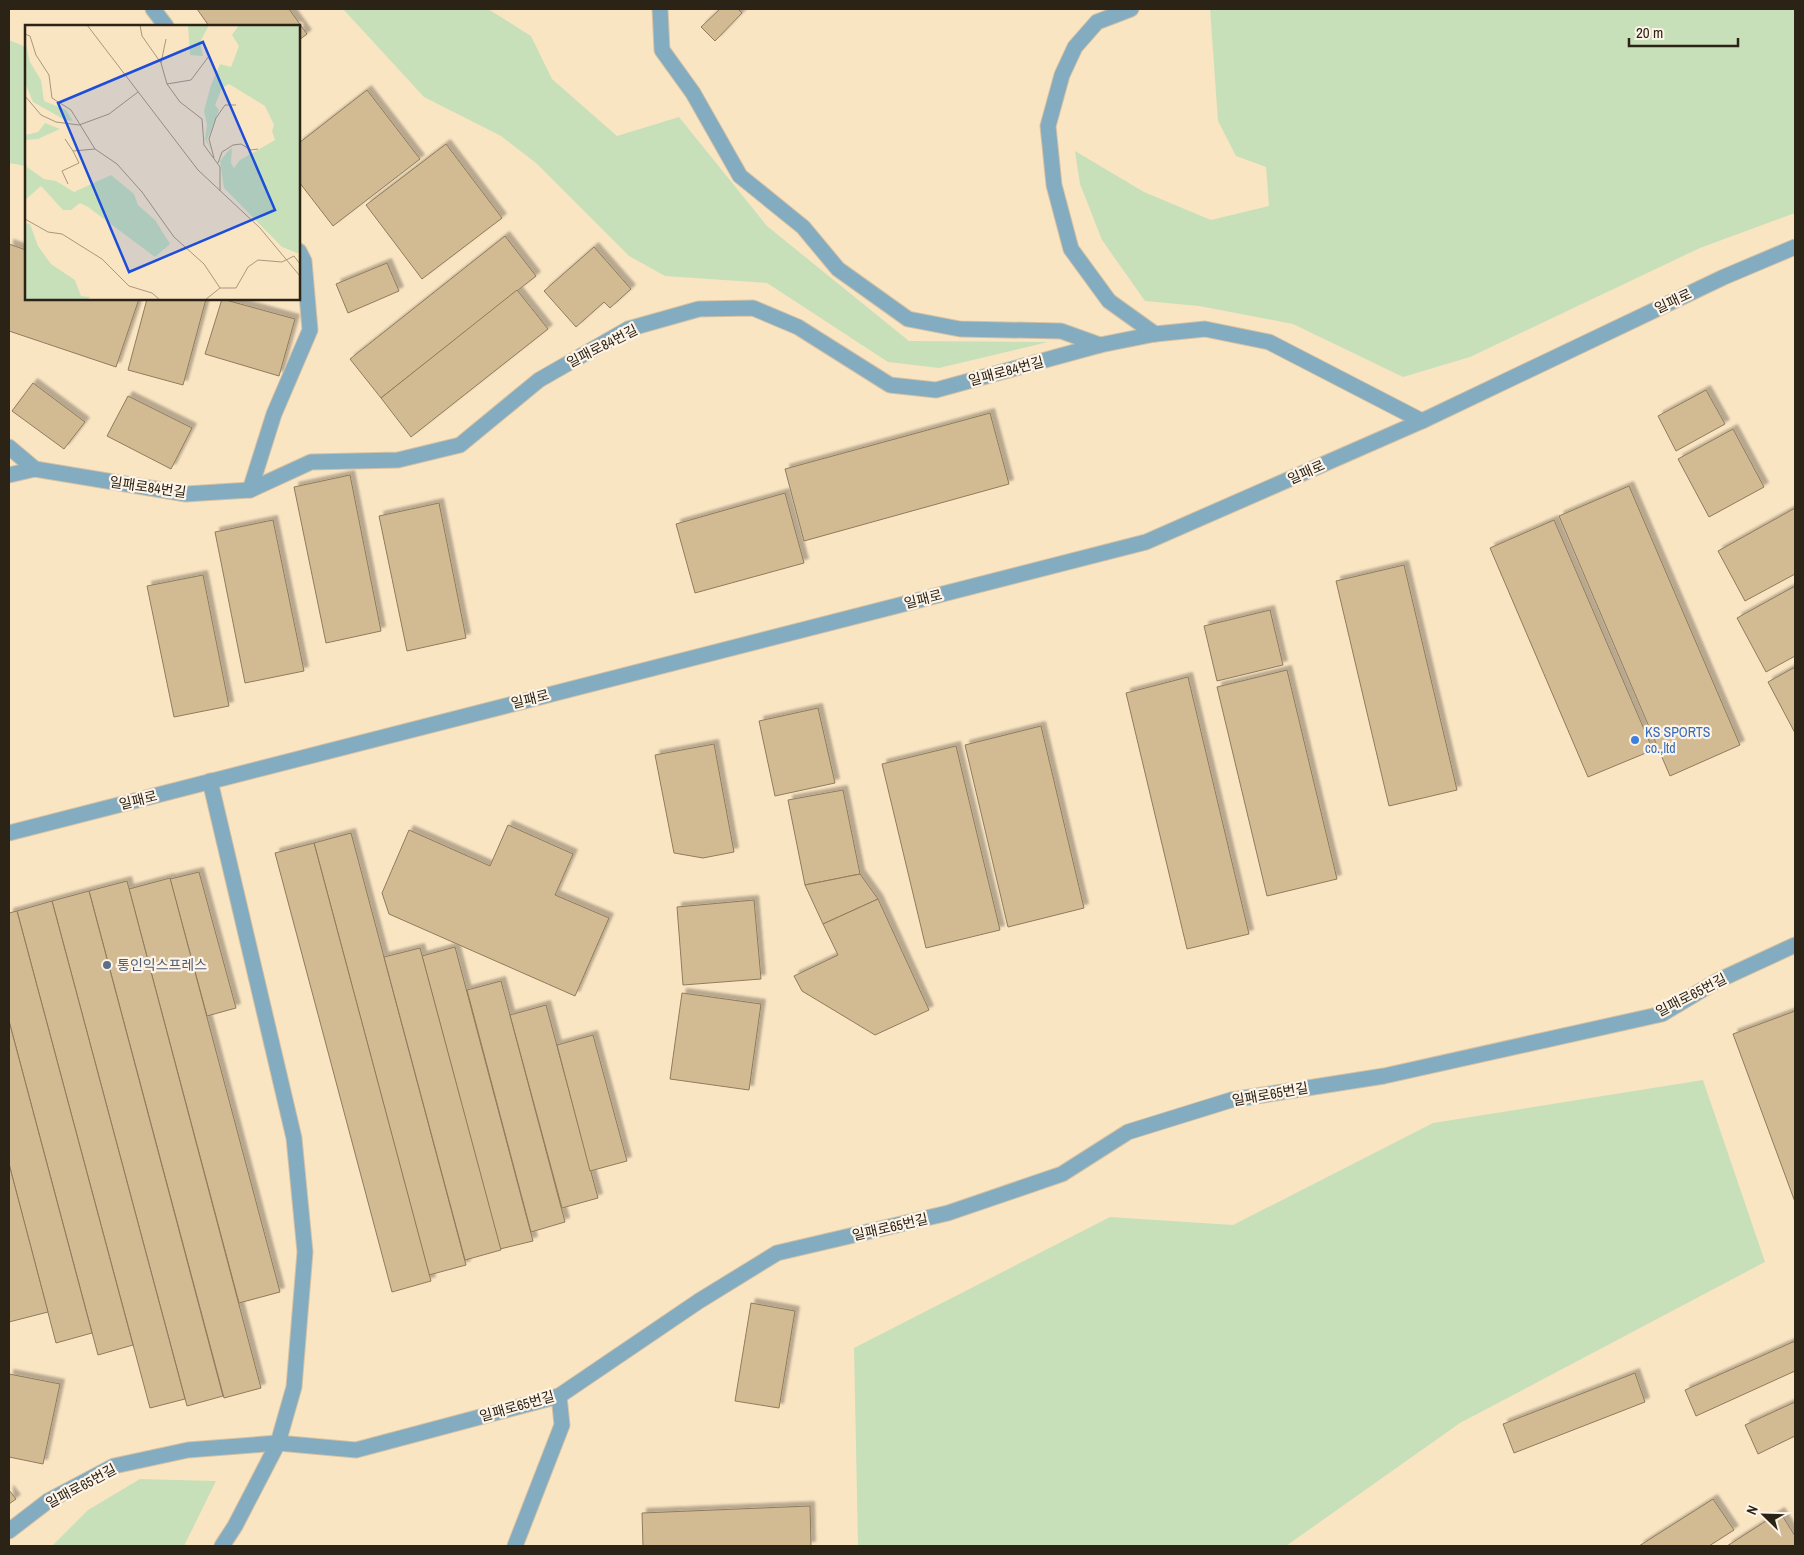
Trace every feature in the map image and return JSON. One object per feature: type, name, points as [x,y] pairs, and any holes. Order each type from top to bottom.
[{"type":"street","points":[[153,9],[165,25]]},
{"type":"street","points":[[660,9],[662,50],[693,93],[740,176],[803,227],[838,269],[908,319],[960,329],[1061,331],[1100,345]]},
{"type":"street","points":[[1131,9],[1097,22],[1075,47],[1062,75],[1048,126],[1054,185],[1071,249],[1109,301],[1155,334]]},
{"type":"street","name":"일패로","points":[[9,833],[1146,542],[1422,421],[1724,277],[1795,247]]},
{"type":"street","points":[[250,490],[274,414],[310,330],[304,261],[300,253]]},
{"type":"street","name":"일패로84번길","points":[[9,475],[35,469],[186,494],[250,490],[311,462],[398,460],[460,446],[539,380],[628,330],[699,309],[753,308],[798,327],[890,385],[936,390],[1100,345],[1155,334],[1205,329],[1269,342],[1422,421]]},
{"type":"street","points":[[9,447],[35,469]]},
{"type":"street","points":[[210,781],[294,1138],[305,1252],[294,1387],[278,1443],[222,1546]]},
{"type":"street","name":"일패로65번길","points":[[9,1531],[48,1501],[114,1466],[188,1450],[278,1443],[356,1450],[559,1396],[699,1301],[777,1253],[948,1214],[1062,1174],[1128,1132],[1231,1100],[1384,1076],[1662,1014],[1716,981],[1795,945]]},
{"type":"street","points":[[515,1546],[562,1425],[559,1396]]},
{"type":"green space","points":[[343,9],[488,9],[531,36],[552,79],[617,136],[679,117],[767,226],[909,341],[1048,342],[939,368],[888,362],[767,283],[665,276],[629,256],[536,163],[501,136],[424,97]]},
{"type":"green space","points":[[1210,9],[1795,9],[1795,213],[1700,248],[1470,357],[1403,377],[1293,324],[1199,306],[1145,301],[1102,240],[1080,184],[1075,151],[1144,192],[1211,220],[1269,206],[1266,167],[1236,156],[1218,121]]},
{"type":"green space","points":[[9,40],[25,47],[25,166],[9,163]]},
{"type":"green space","points":[[1703,1080],[1765,1262],[1460,1423],[1286,1546],[858,1546],[854,1348],[1110,1217],[1233,1225],[1433,1123]]},
{"type":"green space","points":[[140,1479],[216,1481],[184,1546],[52,1546],[88,1510]]},
{"type":"building","points":[[197,9],[289,9],[307,34],[300,39],[300,25],[208,25]]},
{"type":"building","points":[[720,9],[738,9],[742,13],[715,41],[701,27]]},
{"type":"building","points":[[367,90],[420,159],[333,226],[300,183],[300,142]]},
{"type":"building","points":[[446,144],[502,218],[422,279],[366,205]]},
{"type":"building","points":[[505,236],[536,276],[381,398],[350,359]]},
{"type":"building","points":[[9,244],[25,250],[25,300],[139,300],[116,367],[9,331]]},
{"type":"building","points":[[594,247],[631,289],[610,308],[604,302],[576,327],[544,291]]},
{"type":"building","points":[[387,263],[399,291],[348,313],[336,284]]},
{"type":"building","points":[[517,290],[548,329],[411,437],[381,398]]},
{"type":"building","points":[[147,300],[206,300],[183,385],[128,370]]},
{"type":"building","points":[[222,300],[295,319],[279,376],[205,354]]},
{"type":"building","points":[[33,383],[85,422],[64,449],[12,411]]},
{"type":"building","points":[[1706,390],[1725,424],[1676,451],[1658,416]]},
{"type":"building","points":[[128,396],[192,428],[171,469],[107,436]]},
{"type":"building","points":[[990,413],[1009,484],[804,541],[785,469]]},
{"type":"building","points":[[1733,429],[1764,487],[1709,517],[1678,459]]},
{"type":"building","points":[[350,475],[381,631],[326,643],[294,487]]},
{"type":"building","points":[[1629,486],[1740,745],[1670,776],[1559,516]]},
{"type":"building","points":[[785,493],[804,563],[695,593],[676,524]]},
{"type":"building","points":[[439,503],[466,638],[407,651],[379,516]]},
{"type":"building","points":[[1795,508],[1795,574],[1745,601],[1718,551]]},
{"type":"building","points":[[273,520],[304,671],[245,683],[215,532]]},
{"type":"building","points":[[1554,520],[1653,750],[1588,777],[1490,548]]},
{"type":"building","points":[[1404,565],[1457,790],[1389,806],[1336,581]]},
{"type":"building","points":[[203,575],[229,706],[174,717],[147,586]]},
{"type":"building","points":[[1795,586],[1795,656],[1766,672],[1737,618]]},
{"type":"building","points":[[1270,610],[1283,665],[1217,681],[1204,626]]},
{"type":"building","points":[[1795,667],[1795,733],[1768,682]]},
{"type":"building","points":[[1287,670],[1337,879],[1267,896],[1217,687]]},
{"type":"building","points":[[1188,677],[1249,934],[1187,949],[1126,693]]},
{"type":"building","points":[[818,708],[835,783],[775,796],[759,721]]},
{"type":"building","points":[[1041,726],[1084,908],[1008,927],[965,745]]},
{"type":"building","points":[[714,744],[734,852],[703,858],[674,853],[655,755]]},
{"type":"building","points":[[956,746],[1000,930],[926,948],[882,764]]},
{"type":"building","points":[[843,790],[860,874],[805,885],[788,800]]},
{"type":"building","points":[[508,825],[573,854],[555,895],[609,918],[575,996],[389,914],[382,893],[409,830],[490,866]]},
{"type":"building","points":[[351,833],[466,1265],[429,1275],[314,843]]},
{"type":"building","points":[[314,843],[431,1281],[392,1292],[275,853]]},
{"type":"building","points":[[199,872],[236,1008],[207,1016],[170,879]]},
{"type":"building","points":[[860,874],[878,899],[823,924],[805,885]]},
{"type":"building","points":[[170,878],[280,1292],[239,1303],[129,889]]},
{"type":"building","points":[[127,881],[261,1388],[224,1398],[89,891]]},
{"type":"building","points":[[89,891],[223,1396],[187,1406],[52,901]]},
{"type":"building","points":[[878,899],[929,1010],[875,1035],[802,991],[794,976],[838,955],[823,924]]},
{"type":"building","points":[[754,900],[761,979],[683,985],[677,907]]},
{"type":"building","points":[[52,901],[185,1399],[150,1408],[17,911]]},
{"type":"building","points":[[17,911],[133,1345],[98,1355],[9,1021],[9,913]]},
{"type":"building","points":[[455,947],[533,1241],[500,1249],[422,956]]},
{"type":"building","points":[[420,948],[501,1250],[465,1260],[384,957]]},
{"type":"building","points":[[501,981],[565,1222],[531,1232],[467,990]]},
{"type":"building","points":[[682,993],[761,1004],[749,1090],[670,1079]]},
{"type":"building","points":[[546,1005],[598,1198],[562,1208],[510,1015]]},
{"type":"building","points":[[1795,1011],[1795,1202],[1733,1034]]},
{"type":"building","points":[[9,1021],[92,1333],[56,1343],[9,1164]]},
{"type":"building","points":[[593,1035],[627,1161],[590,1171],[557,1045]]},
{"type":"building","points":[[9,1164],[48,1312],[9,1322]]},
{"type":"building","points":[[751,1303],[795,1311],[779,1408],[735,1401]]},
{"type":"building","points":[[1795,1341],[1795,1371],[1696,1416],[1685,1390]]},
{"type":"building","points":[[1635,1373],[1645,1402],[1514,1453],[1503,1424]]},
{"type":"building","points":[[9,1374],[60,1384],[43,1464],[9,1457]]},
{"type":"building","points":[[1795,1402],[1795,1436],[1758,1454],[1745,1425]]},
{"type":"building","points":[[9,1490],[16,1499],[9,1504]]},
{"type":"building","points":[[1713,1499],[1734,1530],[1709,1546],[1639,1546]]},
{"type":"building","points":[[810,1506],[811,1546],[643,1546],[642,1513]]},
{"type":"building","points":[[1780,1512],[1795,1536],[1795,1546],[1727,1546]]},
{"type":"place","name":"KS SPORTS co.,ltd","points":[[1635,740]]},
{"type":"place","name":"통인익스프레스","points":[[107,965]]}]
